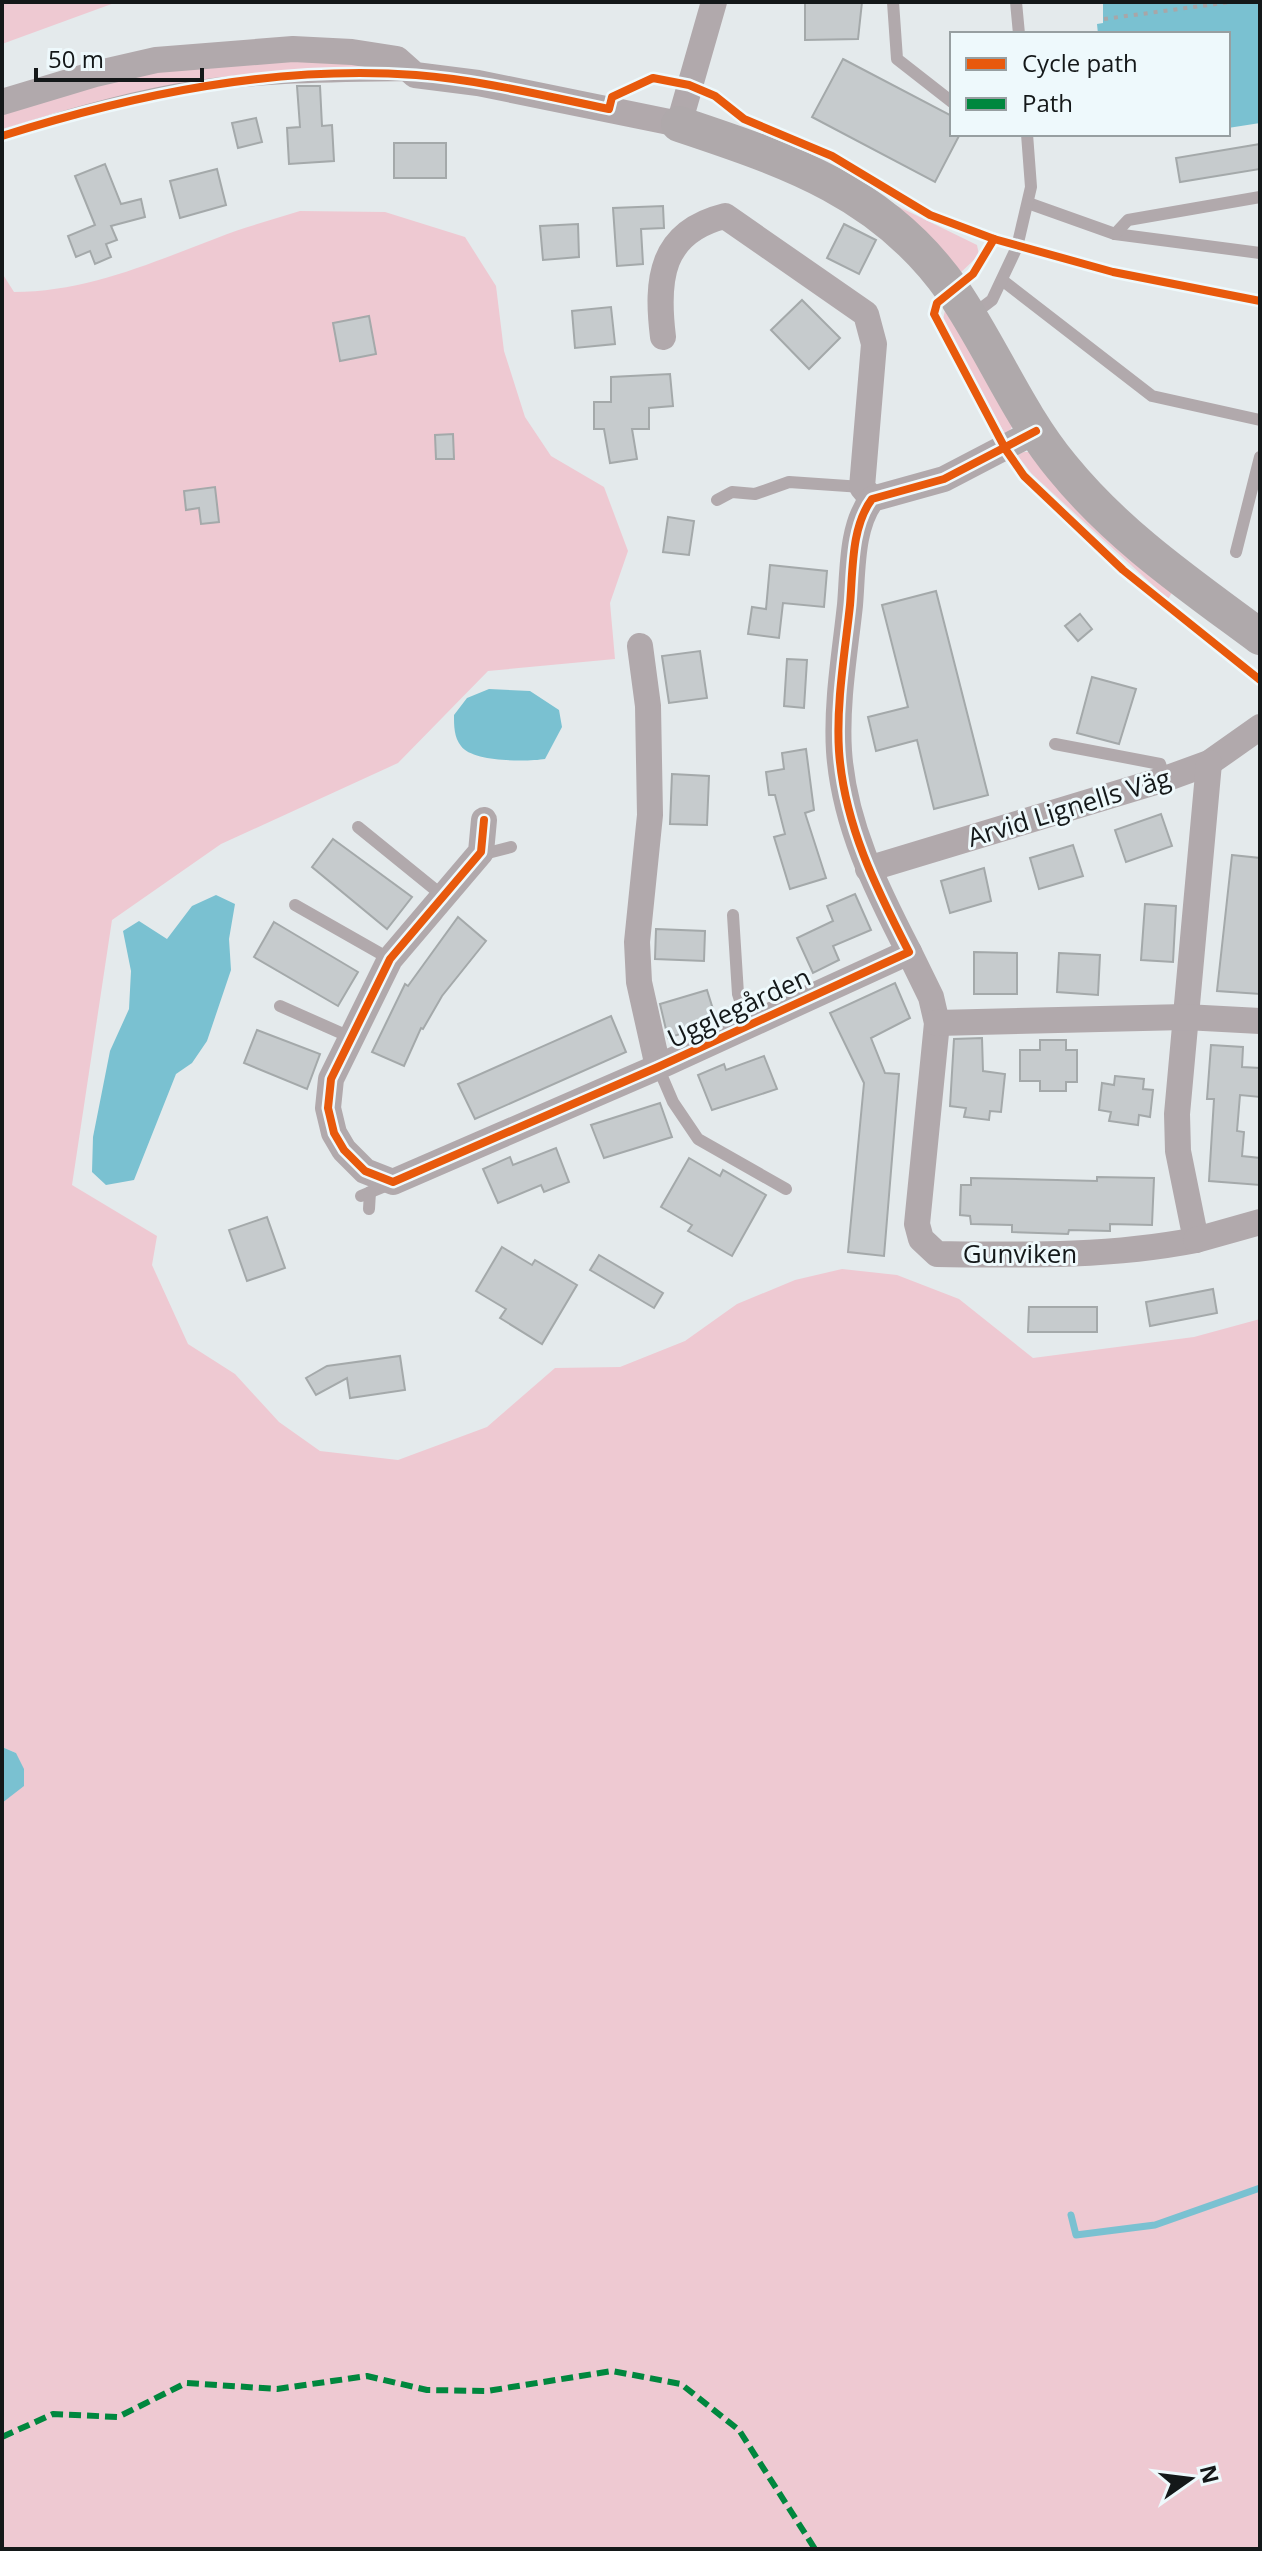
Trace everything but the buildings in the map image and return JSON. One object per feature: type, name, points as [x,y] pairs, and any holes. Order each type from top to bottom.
[{"type":"street","points":[[679,124],[714,2]]},
{"type":"street","points":[[2,102],[110,70],[156,60],[293,49],[352,52],[397,59],[415,75],[478,83],[679,124],[780,158],[828,179],[890,222],[952,291],[1036,431],[1073,481],[1111,521],[1161,563],[1260,637]]},
{"type":"street","points":[[663,337],[659,301],[661,273],[667,260],[694,228],[725,216],[736,220],[866,314],[874,344],[867,493],[857,533],[839,748],[850,819],[868,869],[909,952]]},
{"type":"street","points":[[867,493],[944,479],[1036,431]]},
{"type":"street","name":"Ugglegården","points":[[640,646],[648,706],[650,815],[638,955],[646,1022],[658,1067]]},
{"type":"street","name":"Arvid Lignells Väg","points":[[868,869],[1165,779],[1209,763],[1260,727]]},
{"type":"street","points":[[1196,1240],[1178,1151],[1177,1114],[1209,763]]},
{"type":"street","points":[[375,1190],[365,1171],[344,1150],[334,1133],[328,1108],[331,1079],[390,959],[477,856],[484,837],[484,820]]},
{"type":"street","name":"Ugglegården","points":[[375,1190],[658,1067],[909,952]]},
{"type":"street","name":"Gunviken","points":[[909,952],[931,997],[937,1023],[917,1224],[921,1239],[937,1254],[1098,1254],[1196,1240],[1260,1222]]},
{"type":"street","points":[[937,1023],[1185,1017],[1260,1021]]},
{"type":"lane","points":[[893,2],[897,59],[950,100]]},
{"type":"lane","points":[[1016,2],[1019,32]]},
{"type":"lane","points":[[2,136],[92,107],[175,90],[295,76],[415,75]]},
{"type":"lane","points":[[968,318],[992,300],[1017,247],[1031,187],[1024,136]]},
{"type":"lane","points":[[1115,234],[1128,220],[1260,197]]},
{"type":"lane","points":[[1028,203],[1115,234],[1260,253]]},
{"type":"lane","points":[[1002,280],[1152,396],[1260,420]]},
{"type":"lane","points":[[1236,552],[1260,457]]},
{"type":"lane","points":[[717,500],[732,492],[755,494],[789,482],[867,493]]},
{"type":"lane","points":[[1055,744],[1160,764],[1165,779]]},
{"type":"lane","points":[[358,827],[443,896]]},
{"type":"lane","points":[[477,856],[511,847]]},
{"type":"lane","points":[[295,905],[390,959]]},
{"type":"lane","name":"Ugglegården","points":[[733,915],[738,994],[748,1026]]},
{"type":"lane","points":[[280,1006],[350,1037]]},
{"type":"lane","name":"Ugglegården","points":[[658,1067],[673,1102],[698,1139],[786,1189]]},
{"type":"lane","points":[[369,1209],[375,1190]]},
{"type":"path","points":[[1104,19],[1231,2]]},
{"type":"shaded area","points":[[2,2],[117,2],[2,44]]},
{"type":"shaded area","points":[[258,59],[353,63],[367,68],[208,80],[54,113],[2,132],[2,111],[128,75]]},
{"type":"shaded area","points":[[889,202],[977,245],[979,255],[956,277]]},
{"type":"shaded area","points":[[300,211],[385,212],[465,237],[496,286],[504,351],[525,417],[551,456],[604,487],[628,551],[610,603],[615,659],[488,671],[398,763],[221,844],[112,920],[72,1185],[157,1236],[152,1265],[188,1344],[235,1374],[279,1422],[320,1451],[398,1460],[487,1427],[555,1368],[620,1367],[685,1341],[737,1304],[795,1280],[842,1269],[897,1275],[959,1299],[1033,1358],[1194,1337],[1260,1319],[1260,2549],[2,2549],[2,1803],[11,1795],[16,1753],[2,1747],[2,273],[14,292],[41,291],[92,282]]},
{"type":"shaded area","points":[[945,310],[1014,424],[1006,436],[943,320]]},
{"type":"shaded area","points":[[1031,452],[1173,591],[1168,599],[1032,474],[1017,455]]},
{"type":"water","points":[[1103,2],[1260,2],[1260,123],[1230,128],[1230,32],[1098,32],[1097,24],[1103,23]]},
{"type":"water","points":[[489,689],[530,691],[559,710],[562,727],[545,759],[487,758],[461,746],[454,727],[454,715],[467,698]]},
{"type":"water","points":[[216,895],[235,904],[229,939],[231,970],[207,1041],[192,1063],[176,1074],[134,1180],[106,1185],[92,1172],[93,1137],[110,1051],[129,1009],[131,971],[123,931],[139,921],[167,939],[192,906]]},
{"type":"water","points":[[2,1747],[16,1753],[24,1769],[24,1786],[2,1803]]},
{"type":"waterway","points":[[1071,2215],[1076,2235],[1155,2225],[1260,2188]]},
{"type":"marked path","points":[[2,2437],[53,2414],[118,2417],[186,2383],[277,2389],[367,2376],[427,2390],[487,2391],[612,2371],[681,2384],[739,2430],[815,2549]]},
{"type":"cycle path","points":[[2,136],[103,107],[155,96],[206,86],[311,74],[440,77],[609,109],[612,97],[653,78],[689,85],[715,96],[744,119],[832,156],[930,215],[994,239],[1113,272],[1260,301]]},
{"type":"cycle path","points":[[994,239],[973,274],[937,303],[934,314],[1006,450],[1024,476],[1123,570],[1260,680]]},
{"type":"cycle path","points":[[484,820],[481,852],[390,959],[331,1079],[328,1108],[334,1133],[344,1150],[365,1171],[393,1182],[658,1067],[909,952],[864,855],[842,778],[838,733],[840,696],[860,522],[872,499],[944,479],[1036,431]]}]
